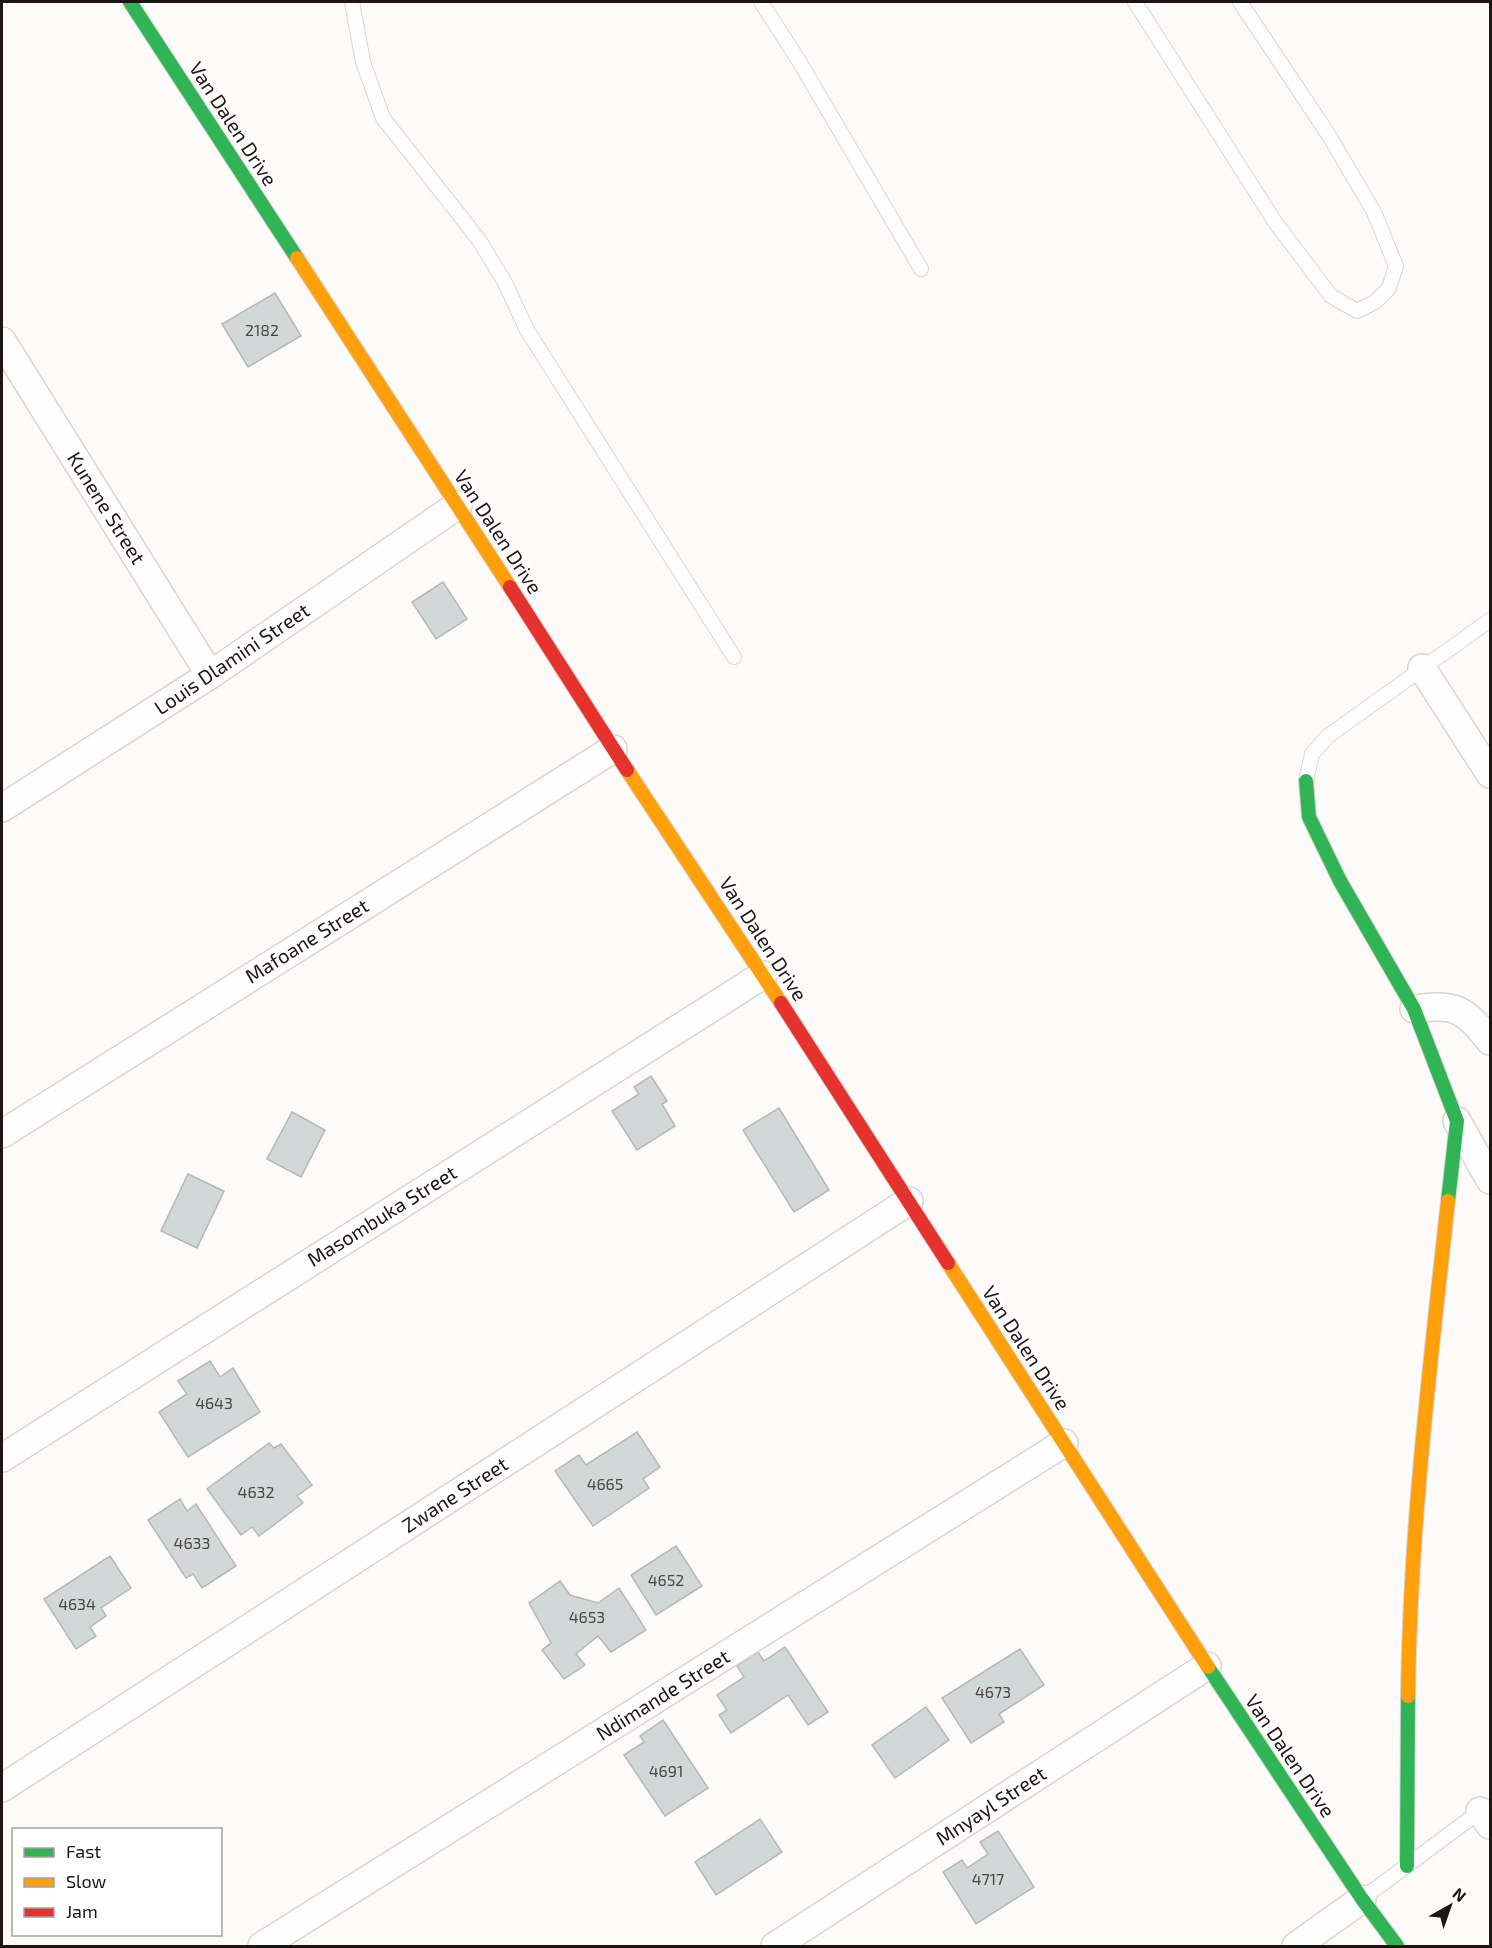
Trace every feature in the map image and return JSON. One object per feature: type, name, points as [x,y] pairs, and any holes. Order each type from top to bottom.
[{"type":"street","name":"Van Dalen Drive","points":[[130,2],[458,505],[613,749],[763,975],[1207,1666],[1362,1899],[1397,1947]]},
{"type":"street","name":"Kunene Street","points":[[2,342],[210,675]]},
{"type":"street","name":"Louis Dlamini Street","points":[[2,808],[210,675],[458,505]]},
{"type":"street","points":[[1422,668],[1491,774]]},
{"type":"street","name":"Mafoane Street","points":[[2,1134],[613,749]]},
{"type":"street","points":[[1306,781],[1309,817],[1340,881],[1414,1009],[1457,1121],[1491,1180]]},
{"type":"street","name":"Masombuka Street","points":[[2,1458],[763,975]]},
{"type":"street","points":[[1414,1009],[1439,1005],[1456,1009],[1473,1019],[1491,1041]]},
{"type":"street","points":[[1407,1866],[1409,1634],[1418,1479],[1457,1121]]},
{"type":"street","name":"Zwane Street","points":[[2,1788],[909,1201]]},
{"type":"street","name":"Ndimande Street","points":[[262,1947],[1064,1443]]},
{"type":"street","name":"Mnyayl Street","points":[[775,1947],[1207,1666]]},
{"type":"street","points":[[1296,1947],[1362,1899]]},
{"type":"lane","points":[[352,2],[363,62],[383,118],[479,240],[504,281],[527,330],[734,657]]},
{"type":"lane","points":[[761,2],[799,61],[921,269]]},
{"type":"lane","points":[[1135,2],[1275,222],[1331,296],[1357,311],[1375,302],[1389,288],[1396,266],[1374,212],[1357,183],[1328,134],[1240,2]]},
{"type":"lane","points":[[1306,781],[1312,754],[1328,736],[1491,620]]},
{"type":"lane","points":[[1362,1899],[1487,1813]]},
{"type":"building","points":[[275,293],[301,336],[248,367],[222,324]]},
{"type":"building","points":[[443,582],[467,619],[436,639],[412,602]]},
{"type":"building","points":[[651,1076],[667,1101],[662,1104],[675,1126],[637,1150],[612,1111],[639,1094],[634,1087]]},
{"type":"building","points":[[779,1108],[829,1190],[794,1212],[743,1130]]},
{"type":"building","points":[[292,1112],[325,1130],[301,1177],[267,1159]]},
{"type":"building","points":[[188,1174],[224,1191],[197,1248],[161,1231]]},
{"type":"building","points":[[210,1361],[220,1377],[233,1368],[260,1412],[188,1457],[159,1412],[187,1394],[178,1381]]},
{"type":"building","points":[[637,1432],[660,1467],[643,1479],[649,1488],[593,1526],[555,1471],[579,1455],[586,1465]]},
{"type":"building","points":[[269,1443],[274,1448],[281,1444],[312,1485],[297,1496],[303,1503],[259,1536],[252,1527],[241,1535],[207,1489]]},
{"type":"building","points":[[180,1499],[187,1511],[196,1504],[236,1566],[202,1588],[193,1574],[186,1578],[148,1520]]},
{"type":"building","points":[[676,1546],[702,1586],[656,1615],[631,1575]]},
{"type":"building","points":[[110,1556],[131,1588],[101,1608],[106,1616],[90,1627],[96,1636],[76,1649],[44,1599]]},
{"type":"building","points":[[560,1581],[570,1595],[598,1603],[619,1588],[646,1630],[611,1652],[598,1636],[576,1654],[585,1665],[564,1679],[542,1650],[551,1643],[529,1603]]},
{"type":"building","points":[[785,1647],[828,1712],[808,1725],[788,1695],[731,1733],[719,1715],[727,1710],[717,1695],[744,1677],[737,1666],[758,1652],[764,1661]]},
{"type":"building","points":[[1020,1649],[1044,1685],[999,1714],[1004,1722],[971,1743],[942,1698]]},
{"type":"building","points":[[926,1707],[949,1740],[895,1778],[872,1745]]},
{"type":"building","points":[[663,1720],[708,1788],[665,1816],[624,1755],[644,1742],[640,1736]]},
{"type":"building","points":[[760,1819],[782,1852],[716,1895],[695,1862]]},
{"type":"building","points":[[998,1831],[1034,1887],[976,1924],[943,1872],[962,1860],[967,1868],[988,1854],[980,1842]]},
{"type":"traffic: fast","points":[[130,2],[297,258]]},
{"type":"traffic: fast","points":[[1306,781],[1309,817],[1340,881],[1414,1009],[1457,1121],[1448,1201]]},
{"type":"traffic: fast","points":[[1208,1667],[1362,1899],[1397,1946]]},
{"type":"traffic: fast","points":[[1407,1866],[1408,1696]]},
{"type":"traffic: slow","points":[[297,258],[510,587]]},
{"type":"traffic: slow","points":[[627,770],[781,1003]]},
{"type":"traffic: slow","points":[[1408,1696],[1417,1510],[1448,1201]]},
{"type":"traffic: slow","points":[[948,1263],[1208,1667]]},
{"type":"traffic: jam","points":[[510,587],[627,770]]},
{"type":"traffic: jam","points":[[781,1003],[948,1263]]}]
